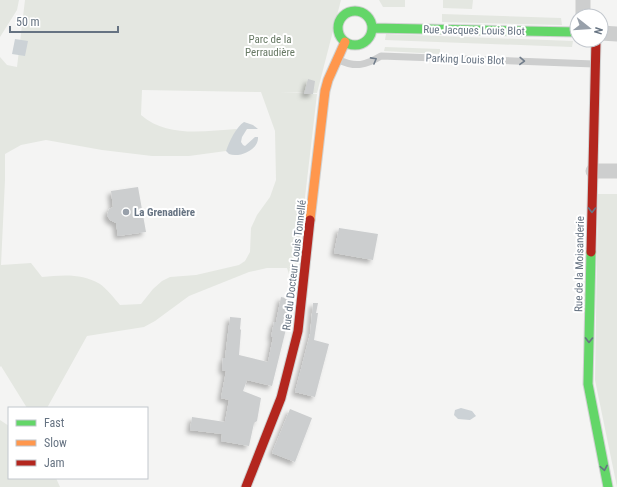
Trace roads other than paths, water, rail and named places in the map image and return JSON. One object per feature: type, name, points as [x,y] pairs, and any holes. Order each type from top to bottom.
[{"type":"street","points":[[359,12],[361,0]]},
{"type":"street","points":[[359,12],[368,18],[372,28],[371,34],[363,43],[352,45],[345,42],[338,30],[341,19],[349,13],[359,12]]},
{"type":"street","name":"Rue Jacques Louis Blot","points":[[372,28],[569,32]]},
{"type":"street","name":"Rue du Docteur Louis Tonnellé","points":[[246,487],[281,398],[298,331],[325,91],[328,80],[345,42]]},
{"type":"street","name":"Rue de la Moisanderie","points":[[596,48],[588,384],[608,487]]},
{"type":"street","points":[[593,171],[617,171]]},
{"type":"lane","name":"Parking Louis Blot","points":[[337,59],[346,63],[357,65],[368,63],[381,56],[595,64]]},
{"type":"place","name":"La Grenadière","points":[[126,212]]},
{"type":"park label","name":"Parc de la Perraudière","points":[[270,45]]}]
